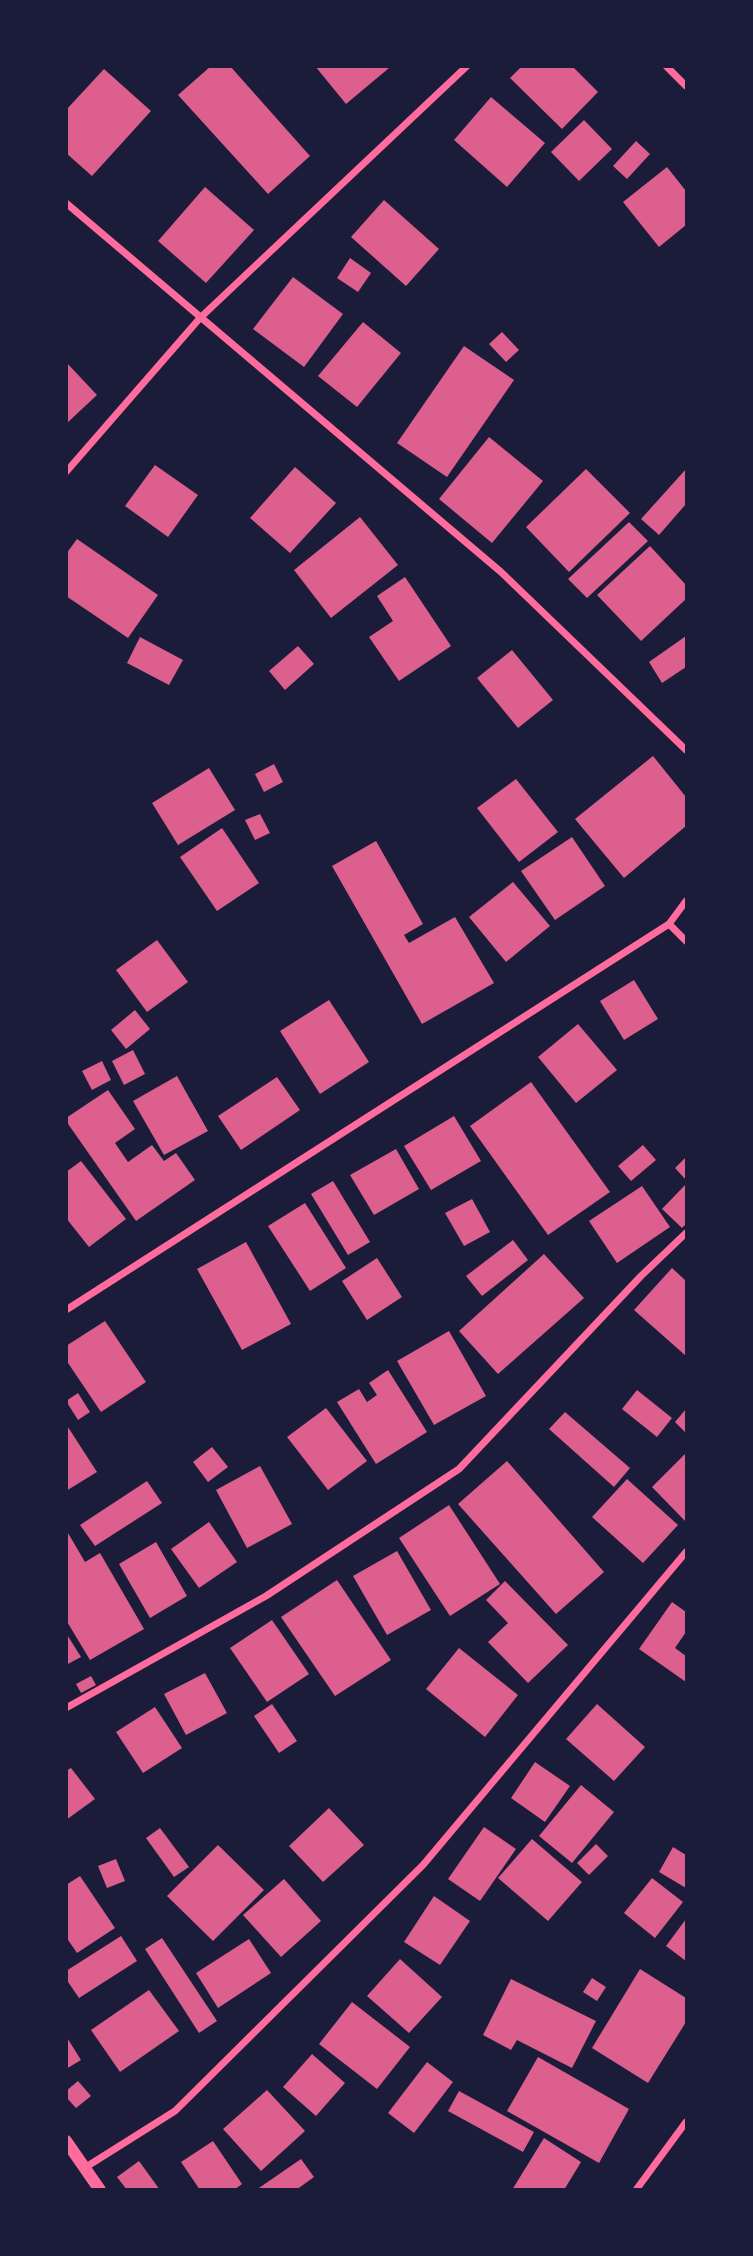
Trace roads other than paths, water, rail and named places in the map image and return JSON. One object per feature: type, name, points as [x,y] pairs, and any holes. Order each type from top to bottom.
[{"type":"street","points":[[66,472],[201,318],[467,66]]},
{"type":"street","points":[[666,66],[687,86]]},
{"type":"street","points":[[66,203],[500,572],[687,750]]},
{"type":"street","points":[[66,1310],[668,924],[687,901]]},
{"type":"street","points":[[668,924],[687,942]]},
{"type":"street","points":[[66,1708],[266,1596],[458,1468],[642,1276],[687,1233]]},
{"type":"street","points":[[86,2167],[175,2111],[423,1865],[687,1552]]},
{"type":"street","points":[[636,2189],[687,2122]]},
{"type":"street","points":[[66,2141],[100,2189]]}]
